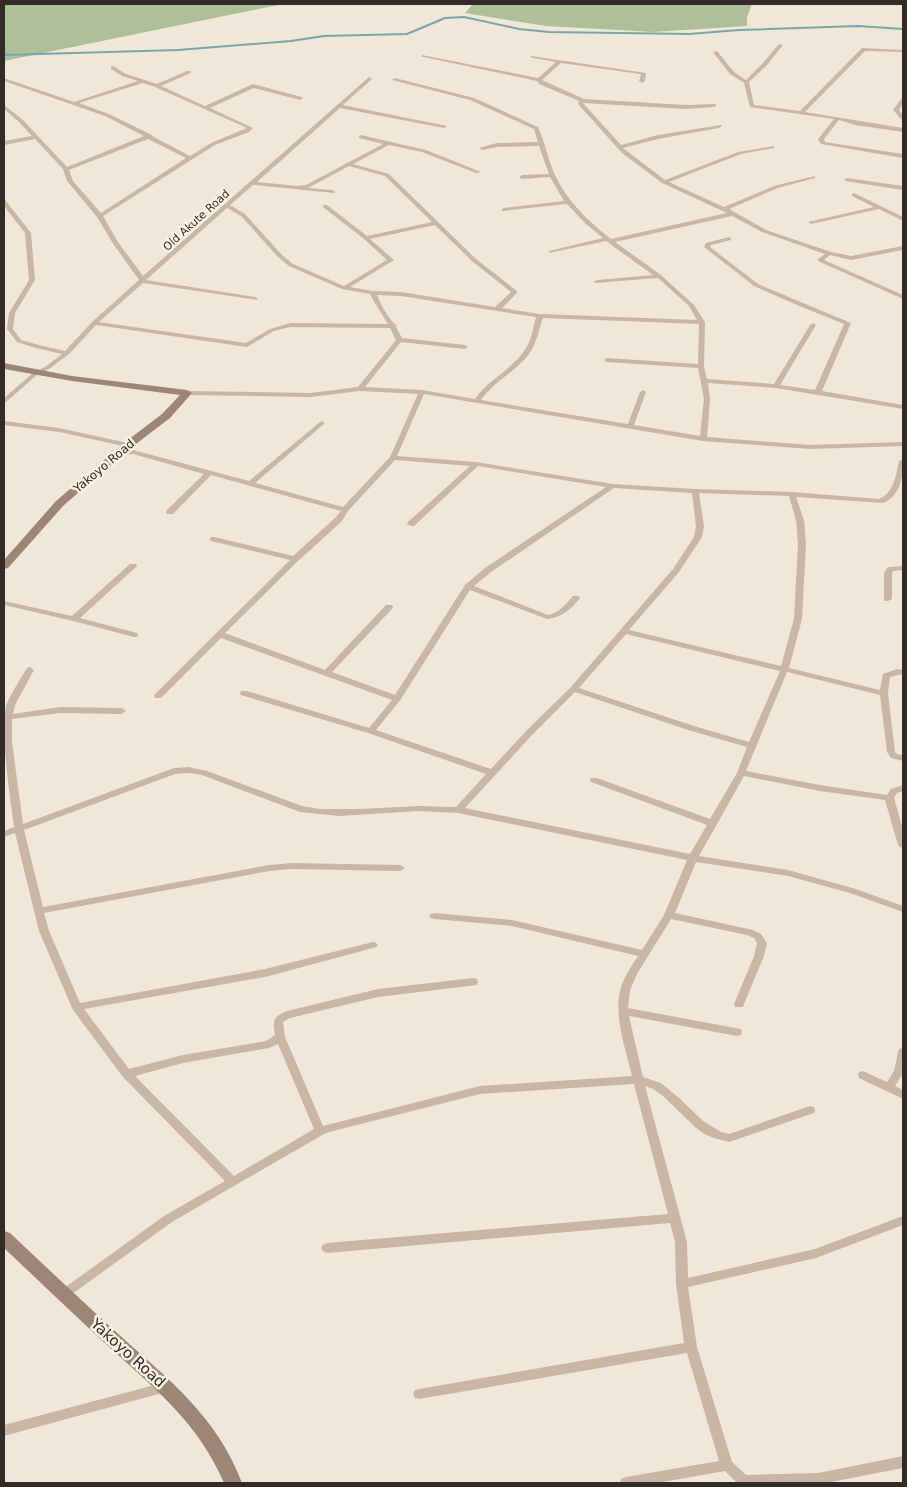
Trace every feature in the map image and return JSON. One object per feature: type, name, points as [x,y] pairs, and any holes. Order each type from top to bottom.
[{"type":"main road","points":[[4,366],[36,374],[187,393]]},
{"type":"main road","name":"Yakoyo Road","points":[[4,566],[60,503],[117,454],[166,416],[187,393]]},
{"type":"main road","name":"Yakoyo Road","points":[[4,1238],[166,1387],[209,1433],[224,1459],[233,1483]]},
{"type":"street","points":[[746,82],[766,64],[781,45]]},
{"type":"street","points":[[801,113],[864,49],[903,51]]},
{"type":"street","points":[[714,52],[732,73],[746,82],[752,106],[838,118],[855,123],[903,130]]},
{"type":"street","points":[[424,56],[539,80],[541,83],[583,101],[685,107],[714,105]]},
{"type":"street","points":[[533,57],[641,73],[644,74],[642,80]]},
{"type":"street","points":[[539,80],[559,62]]},
{"type":"street","points":[[100,216],[213,144],[250,128],[113,68]]},
{"type":"street","points":[[157,86],[189,72]]},
{"type":"street","points":[[4,79],[106,115],[190,158]]},
{"type":"street","name":"Old Akute Road","points":[[4,401],[36,374],[67,353],[94,324],[369,80]]},
{"type":"street","points":[[394,80],[484,103],[533,125],[536,128],[552,175],[568,202],[587,222],[659,276],[691,305],[702,322],[701,366],[707,399],[703,439]]},
{"type":"street","points":[[75,103],[144,81]]},
{"type":"street","points":[[205,108],[253,86],[300,98]]},
{"type":"street","points":[[903,100],[896,110],[903,120]]},
{"type":"street","points":[[583,101],[580,103],[624,152],[664,182],[724,209],[783,239],[851,258],[903,248]]},
{"type":"street","points":[[340,106],[444,126]]},
{"type":"street","points":[[5,108],[66,169],[70,181],[100,216],[115,242],[133,264],[143,281],[255,299]]},
{"type":"street","points":[[838,118],[821,139],[823,143],[903,156]]},
{"type":"street","points":[[621,148],[658,136],[720,126]]},
{"type":"street","points":[[66,169],[150,136]]},
{"type":"street","points":[[4,143],[36,137]]},
{"type":"street","points":[[361,137],[424,151],[478,172]]},
{"type":"street","points":[[299,188],[308,186],[388,143]]},
{"type":"street","points":[[482,148],[497,145],[541,144]]},
{"type":"street","points":[[664,182],[740,153],[772,146]]},
{"type":"street","points":[[347,164],[388,175],[474,260],[515,292],[497,309]]},
{"type":"street","points":[[522,177],[552,175]]},
{"type":"street","points":[[724,209],[776,187],[813,177]]},
{"type":"street","points":[[847,180],[903,188]]},
{"type":"street","points":[[253,184],[332,192]]},
{"type":"street","points":[[854,195],[903,219]]},
{"type":"street","points":[[4,202],[28,233],[32,262],[32,280],[12,313],[10,329],[20,341],[67,353]]},
{"type":"street","points":[[504,210],[568,202]]},
{"type":"street","points":[[228,206],[243,215],[280,256],[292,265],[344,288],[373,293],[401,294],[540,316],[702,322]]},
{"type":"street","points":[[325,206],[391,260],[344,288]]},
{"type":"street","points":[[811,222],[878,208]]},
{"type":"street","points":[[551,252],[731,214]]},
{"type":"street","points":[[366,238],[436,222]]},
{"type":"street","points":[[729,239],[708,244],[706,247],[756,285],[848,323],[818,392]]},
{"type":"street","points":[[829,253],[820,260],[903,297]]},
{"type":"street","points":[[597,282],[659,276]]},
{"type":"street","points":[[373,293],[377,306],[394,326],[399,340]]},
{"type":"street","points":[[477,401],[488,387],[517,364],[527,352],[540,316]]},
{"type":"street","points":[[94,324],[247,345],[272,330],[290,325],[394,326]]},
{"type":"street","points":[[776,386],[813,325]]},
{"type":"street","points":[[399,340],[465,347]]},
{"type":"street","points":[[360,389],[399,340]]},
{"type":"street","points":[[607,360],[701,366]]},
{"type":"street","points":[[705,381],[776,386],[903,407]]},
{"type":"street","points":[[187,393],[301,395],[360,389],[422,392],[703,439],[810,447],[903,444]]},
{"type":"street","points":[[158,696],[295,558],[339,519],[393,458],[422,392]]},
{"type":"street","points":[[630,428],[643,392]]},
{"type":"street","points":[[251,483],[322,422]]},
{"type":"street","points":[[4,423],[59,430],[128,445]]},
{"type":"street","points":[[117,454],[133,452],[345,510]]},
{"type":"street","points":[[393,458],[476,464],[613,486],[792,494],[870,501],[885,500],[891,496],[903,461]]},
{"type":"street","points":[[411,524],[476,464]]},
{"type":"street","points":[[170,512],[210,472]]},
{"type":"street","points":[[371,731],[397,699],[468,587],[488,570],[613,486]]},
{"type":"street","points":[[458,810],[529,733],[574,689],[676,570],[698,537],[700,526],[695,491]]},
{"type":"street","points":[[792,494],[800,520],[802,544],[798,619],[784,670],[741,773],[693,858],[669,915],[644,954],[625,990],[623,1011],[638,1080],[680,1242],[682,1284],[691,1347],[727,1464],[745,1482],[818,1480],[903,1462]]},
{"type":"street","points":[[214,539],[295,558]]},
{"type":"street","points":[[74,619],[133,566]]},
{"type":"street","points":[[888,599],[888,573],[891,569],[903,568]]},
{"type":"street","points":[[468,587],[547,617],[554,617],[561,613],[576,598]]},
{"type":"street","points":[[4,603],[134,635]]},
{"type":"street","points":[[328,672],[389,607]]},
{"type":"street","points":[[625,631],[884,693]]},
{"type":"street","points":[[219,634],[328,672],[397,699]]},
{"type":"street","points":[[30,670],[11,705],[8,717],[8,742],[19,829],[44,931],[77,1007],[127,1074],[232,1182]]},
{"type":"street","points":[[903,672],[886,676],[884,693],[891,752],[894,756],[903,758]]},
{"type":"street","points":[[574,689],[752,746]]},
{"type":"street","points":[[244,693],[371,731],[492,773]]},
{"type":"street","points":[[8,717],[60,710],[122,711]]},
{"type":"street","points":[[4,834],[174,771],[189,770],[204,773],[300,809],[314,812],[336,813],[437,807],[458,810],[693,858],[788,873],[853,891],[903,909]]},
{"type":"street","points":[[741,773],[820,788],[889,798]]},
{"type":"street","points":[[594,780],[712,823]]},
{"type":"street","points":[[889,798],[894,791],[903,788]]},
{"type":"street","points":[[889,798],[903,845]]},
{"type":"street","points":[[38,911],[269,868],[292,866],[400,868]]},
{"type":"street","points":[[669,915],[750,932],[758,936],[762,943],[759,956],[739,1004]]},
{"type":"street","points":[[434,916],[512,923],[644,954]]},
{"type":"street","points":[[77,1007],[265,973],[373,945]]},
{"type":"street","points":[[320,1131],[280,1037],[278,1021],[287,1015],[378,993],[473,982]]},
{"type":"street","points":[[623,1011],[737,1032]]},
{"type":"street","points":[[127,1074],[183,1059],[269,1044],[280,1037]]},
{"type":"street","points":[[889,1088],[899,1071],[903,1052]]},
{"type":"street","points":[[863,1075],[903,1095]]},
{"type":"street","points":[[64,1294],[168,1219],[320,1131],[480,1090],[638,1080],[656,1086],[704,1127],[721,1138],[729,1138],[810,1110]]},
{"type":"street","points":[[327,1248],[674,1218]]},
{"type":"street","points":[[682,1284],[816,1253],[903,1220]]},
{"type":"street","points":[[419,1394],[691,1347]]},
{"type":"street","points":[[4,1431],[166,1387]]},
{"type":"street","points":[[626,1483],[727,1464]]},
{"type":"green space","points":[[4,4],[283,4],[4,61]]},
{"type":"green space","points":[[473,4],[752,4],[747,17],[747,26],[653,32],[546,26],[465,13]]},
{"type":"waterway","points":[[4,55],[178,50],[291,41],[324,36],[407,34],[445,18],[464,17],[519,29],[549,32],[689,34],[739,30],[858,26],[903,29]]}]
